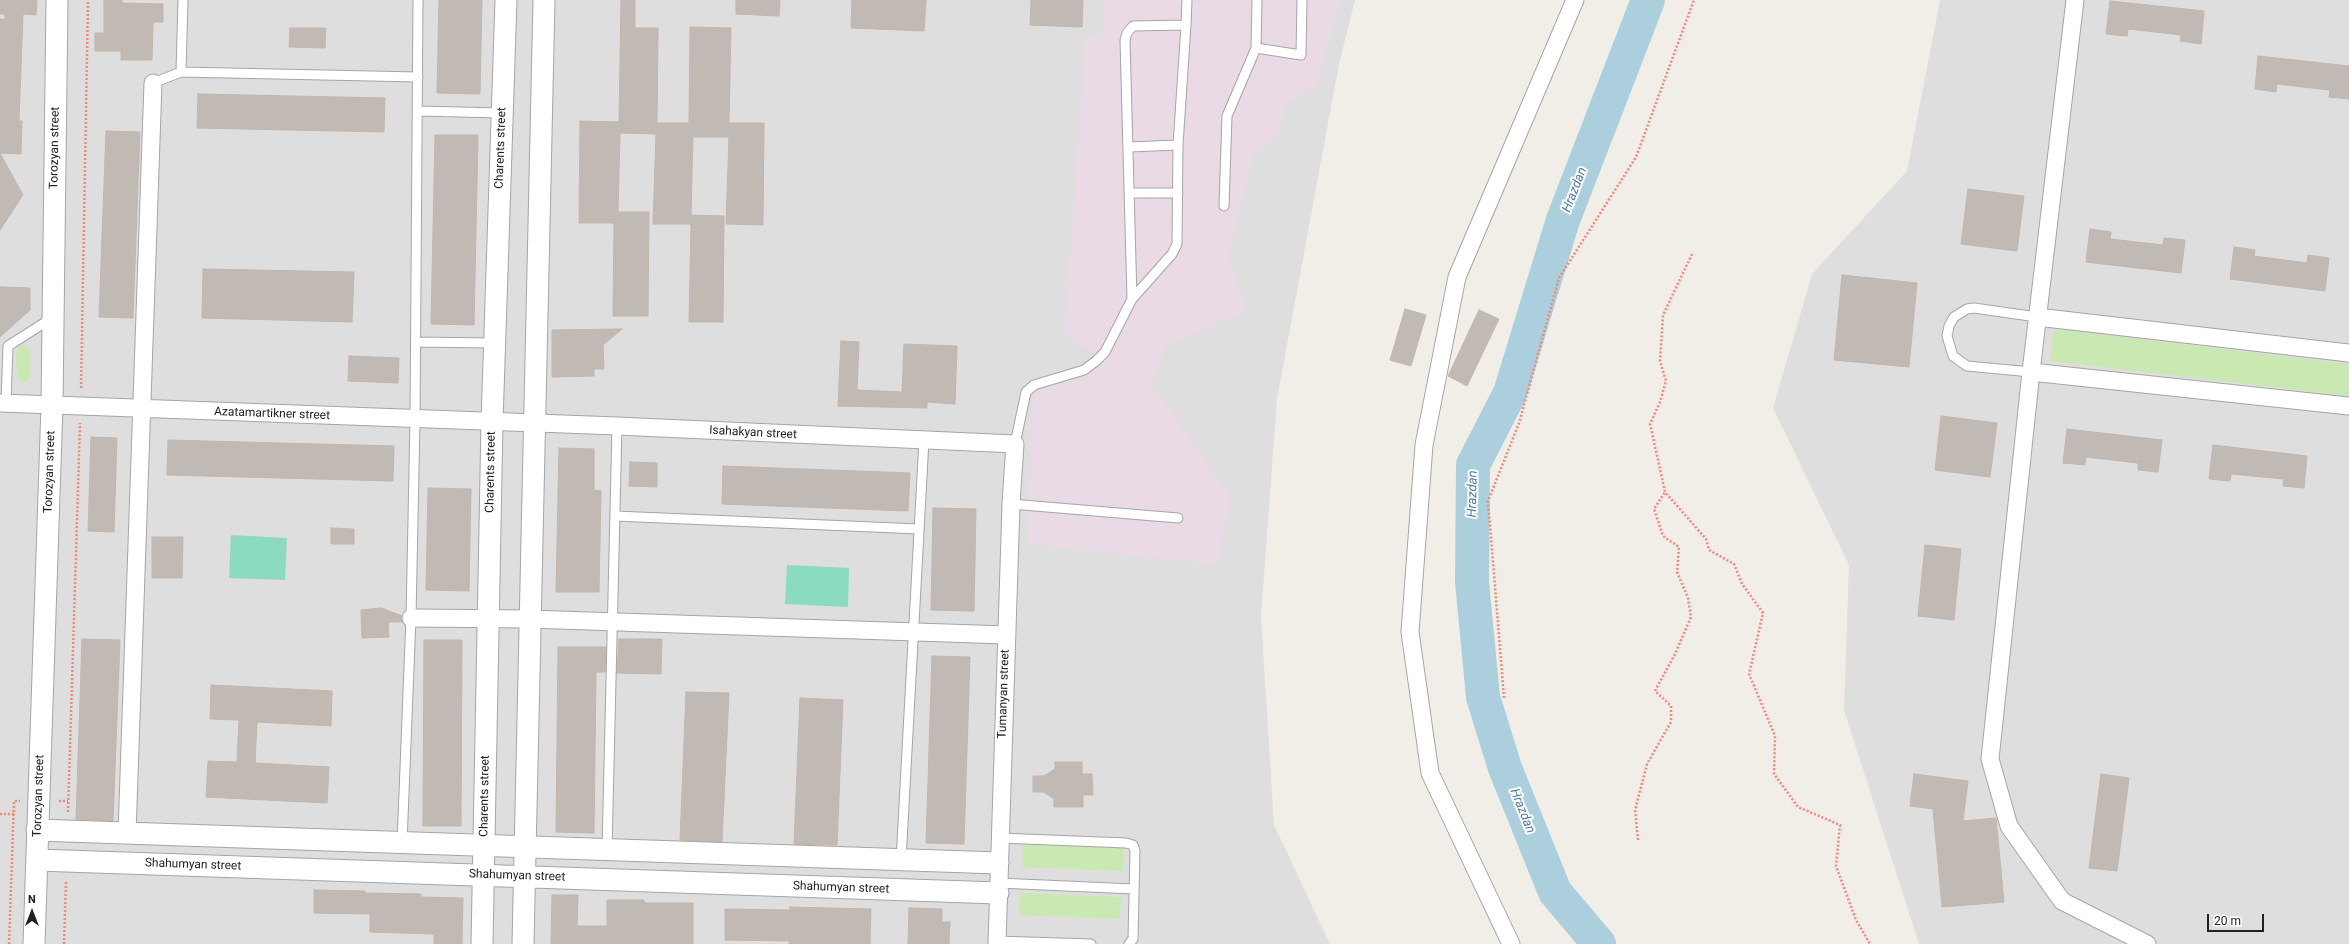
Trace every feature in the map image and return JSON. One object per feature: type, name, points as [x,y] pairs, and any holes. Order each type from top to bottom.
[{"type":"street","name":"Torozyan street","points":[[34,944],[52,405],[57,0]]},
{"type":"street","name":"Charents street","points":[[482,944],[492,422],[506,0]]},
{"type":"street","points":[[523,944],[529,619],[535,423],[544,0]]},
{"type":"street","points":[[1510,944],[1430,774],[1410,632],[1424,445],[1457,277],[1575,0]]},
{"type":"street","points":[[2075,0],[2030,372],[1990,759],[2009,826],[2062,901],[2147,944]]},
{"type":"street","points":[[128,833],[153,83]]},
{"type":"street","points":[[2037,317],[2349,353]]},
{"type":"street","points":[[2030,372],[2349,406]]},
{"type":"street","points":[[3,403],[52,405]]},
{"type":"street","name":"Azatamartikner street","points":[[52,405],[492,422]]},
{"type":"street","name":"Isahakyan street","points":[[492,422],[617,426],[1015,444]]},
{"type":"street","name":"Tumanyan street","points":[[997,942],[1006,635],[1015,444]]},
{"type":"street","points":[[411,618],[529,619],[913,634],[1006,635]]},
{"type":"street","points":[[37,830],[901,860],[998,880]]},
{"type":"street","name":"Shahumyan street","points":[[37,860],[524,877],[998,880]]},
{"type":"lane","points":[[181,72],[183,0]]},
{"type":"lane","points":[[402,843],[411,618],[415,420],[418,0]]},
{"type":"lane","points":[[1015,444],[1026,392],[1034,385],[1084,370],[1096,361],[1105,352],[1132,300],[1172,254],[1177,244],[1178,145],[1187,0]]},
{"type":"lane","points":[[1224,206],[1227,116],[1256,48],[1257,0]]},
{"type":"lane","points":[[1256,48],[1301,55],[1302,0]]},
{"type":"lane","points":[[1132,300],[1125,40],[1127,33],[1134,26],[1186,25]]},
{"type":"lane","points":[[153,83],[181,72],[418,77]]},
{"type":"lane","points":[[418,110],[502,113]]},
{"type":"lane","points":[[1129,147],[1178,145]]},
{"type":"lane","points":[[1130,193],[1178,192]]},
{"type":"lane","points":[[2030,372],[1967,366],[1953,356],[1947,336],[1949,326],[1954,317],[1967,309],[1974,308],[2037,317]]},
{"type":"lane","points":[[3,403],[8,346],[53,317]]},
{"type":"lane","points":[[416,342],[495,343]]},
{"type":"lane","points":[[607,850],[617,426]]},
{"type":"lane","points":[[901,860],[924,440]]},
{"type":"lane","points":[[1011,504],[1178,518]]},
{"type":"lane","points":[[615,516],[919,529]]},
{"type":"lane","points":[[1000,838],[1126,843],[1132,845],[1135,851],[1133,939],[1129,944]]},
{"type":"lane","points":[[998,880],[1134,889]]},
{"type":"lane","points":[[997,942],[1091,944]]},
{"type":"path","points":[[67,831],[81,407],[88,0]]},
{"type":"path","points":[[1504,698],[1488,501],[1519,423],[1559,278],[1636,157],[1694,0]]},
{"type":"path","points":[[1692,254],[1663,315],[1660,361],[1666,382],[1660,402],[1650,424],[1665,492],[1706,538],[1709,550],[1734,564],[1742,584],[1763,613],[1749,674],[1775,736],[1774,774],[1798,807],[1840,825],[1836,866],[1856,920],[1870,944]]},
{"type":"path","points":[[1638,840],[1634,810],[1647,764],[1672,722],[1671,706],[1655,691],[1675,654],[1691,617],[1688,598],[1677,572],[1679,547],[1663,536],[1654,509],[1665,492]]},
{"type":"path","points":[[9,944],[14,801]]},
{"type":"path","points":[[0,814],[14,814]]},
{"type":"path","points":[[64,944],[66,861]]},
{"type":"shaded area","points":[[0,0],[1355,0],[1339,64],[1277,399],[1261,616],[1274,825],[1330,944],[0,944]]},
{"type":"shaded area","points":[[1102,0],[1115,4],[1115,0],[1340,0],[1317,85],[1284,104],[1280,134],[1252,157],[1228,257],[1247,310],[1166,346],[1152,385],[1230,497],[1218,565],[1028,544],[1033,392],[1085,378],[1105,357],[1064,337],[1086,36],[1103,36]]},
{"type":"shaded area","points":[[1940,0],[2349,0],[2349,944],[1919,944],[1844,710],[1849,565],[1773,408],[1812,274],[1907,171]]},
{"type":"green space","points":[[2054,329],[2349,364],[2349,396],[2050,361]]},
{"type":"green space","points":[[22,345],[27,346],[31,355],[29,380],[25,382],[20,381],[17,374],[16,355],[17,350]]},
{"type":"green space","points":[[231,535],[287,538],[285,580],[229,578]]},
{"type":"green space","points":[[787,565],[849,568],[848,607],[785,604]]},
{"type":"green space","points":[[1023,844],[1124,848],[1123,871],[1022,867]]},
{"type":"green space","points":[[1020,893],[1121,897],[1120,919],[1019,915]]},
{"type":"building","points":[[0,0],[37,0],[36,15],[23,14],[19,121],[22,121],[21,154],[0,153],[0,19],[5,19],[5,14],[0,14]]},
{"type":"building","points":[[104,0],[122,0],[122,3],[163,4],[163,22],[153,22],[152,60],[121,60],[121,51],[95,51],[95,33],[104,33]]},
{"type":"building","points":[[439,0],[482,0],[480,94],[437,93]]},
{"type":"building","points":[[621,0],[635,0],[635,28],[658,28],[657,123],[689,123],[690,27],[731,28],[729,123],[764,123],[763,225],[726,224],[729,137],[693,137],[691,215],[724,216],[723,322],[689,322],[691,224],[653,224],[656,134],[620,133],[618,212],[649,212],[648,316],[613,316],[614,223],[579,223],[580,121],[619,122]]},
{"type":"building","points":[[736,0],[780,0],[779,16],[736,14]]},
{"type":"building","points":[[852,0],[926,0],[924,31],[851,28]]},
{"type":"building","points":[[1031,0],[1083,0],[1082,27],[1030,25]]},
{"type":"building","points":[[2110,1],[2204,11],[2201,44],[2180,41],[2181,35],[2128,29],[2127,36],[2106,34]]},
{"type":"building","points":[[290,28],[326,28],[325,48],[289,47]]},
{"type":"building","points":[[2258,56],[2349,66],[2349,99],[2329,97],[2330,90],[2277,84],[2276,92],[2255,89]]},
{"type":"building","points":[[198,94],[385,98],[384,132],[197,128]]},
{"type":"building","points":[[106,131],[140,132],[133,318],[99,317]]},
{"type":"building","points":[[435,135],[478,135],[474,325],[431,324]]},
{"type":"building","points":[[0,153],[23,195],[0,230]]},
{"type":"building","points":[[1968,189],[2024,196],[2017,251],[1961,244]]},
{"type":"building","points":[[2090,229],[2111,232],[2110,239],[2163,245],[2164,238],[2185,240],[2181,273],[2086,262]]},
{"type":"building","points":[[2234,247],[2255,250],[2254,256],[2307,263],[2308,255],[2329,258],[2325,291],[2230,279]]},
{"type":"building","points":[[203,269],[354,272],[352,322],[202,318]]},
{"type":"building","points":[[1842,275],[1917,283],[1909,367],[1834,360]]},
{"type":"building","points":[[0,287],[30,288],[30,310],[0,337]]},
{"type":"building","points":[[1405,309],[1426,315],[1411,366],[1390,360]]},
{"type":"building","points":[[1479,310],[1499,319],[1467,386],[1448,376]]},
{"type":"building","points":[[622,329],[603,345],[604,369],[594,369],[594,376],[552,377],[552,330]]},
{"type":"building","points":[[841,341],[859,342],[857,390],[902,392],[904,344],[957,346],[955,404],[927,402],[927,408],[838,406]]},
{"type":"building","points":[[349,356],[399,358],[398,383],[348,381]]},
{"type":"building","points":[[1941,416],[1997,423],[1990,477],[1935,470]]},
{"type":"building","points":[[2067,429],[2162,440],[2158,472],[2138,470],[2138,463],[2086,457],[2085,465],[2063,463]]},
{"type":"building","points":[[91,437],[117,438],[114,532],[88,531]]},
{"type":"building","points":[[168,440],[394,446],[393,481],[167,475]]},
{"type":"building","points":[[2213,445],[2307,456],[2304,488],[2283,486],[2284,479],[2231,474],[2230,481],[2209,479]]},
{"type":"building","points":[[559,448],[594,449],[594,490],[601,491],[599,592],[556,592]]},
{"type":"building","points":[[630,462],[657,463],[657,487],[629,486]]},
{"type":"building","points":[[723,466],[910,473],[908,511],[722,504]]},
{"type":"building","points":[[428,488],[471,489],[469,591],[426,590]]},
{"type":"building","points":[[933,508],[976,509],[974,611],[931,610]]},
{"type":"building","points":[[331,528],[354,529],[354,544],[331,544]]},
{"type":"building","points":[[152,537],[183,537],[182,578],[152,578]]},
{"type":"building","points":[[1925,545],[1961,549],[1954,620],[1918,616]]},
{"type":"building","points":[[381,608],[402,616],[402,622],[388,622],[389,637],[362,638],[361,610]]},
{"type":"building","points":[[82,639],[120,640],[113,821],[76,819]]},
{"type":"building","points":[[619,639],[662,639],[661,674],[617,673]]},
{"type":"building","points":[[424,640],[462,640],[461,826],[423,826]]},
{"type":"building","points":[[558,647],[606,647],[605,672],[596,672],[594,833],[556,832]]},
{"type":"building","points":[[932,656],[970,657],[964,844],[926,843]]},
{"type":"building","points":[[211,685],[332,691],[331,726],[257,722],[255,763],[329,767],[327,803],[206,797],[208,761],[237,762],[239,720],[210,719]]},
{"type":"building","points":[[686,692],[729,693],[722,842],[680,840]]},
{"type":"building","points":[[800,698],[843,700],[837,845],[794,844]]},
{"type":"building","points":[[1055,762],[1082,762],[1082,774],[1092,774],[1093,795],[1083,795],[1083,807],[1054,807],[1054,799],[1044,792],[1033,792],[1033,776],[1044,776],[1055,769]]},
{"type":"building","points":[[1914,774],[1968,781],[1963,821],[1996,818],[2004,902],[1942,907],[1933,809],[1910,806]]},
{"type":"building","points":[[2101,774],[2129,778],[2117,871],[2089,868]]},
{"type":"building","points":[[314,890],[421,894],[421,897],[463,898],[462,944],[434,944],[434,934],[370,932],[370,914],[314,913]]},
{"type":"building","points":[[552,895],[578,895],[577,926],[607,926],[607,900],[644,900],[644,903],[693,903],[693,944],[551,944]]},
{"type":"building","points":[[790,907],[871,909],[870,944],[789,944],[789,941],[725,940],[725,909],[790,910]]},
{"type":"building","points":[[909,908],[942,909],[942,922],[950,922],[949,944],[908,944]]},
{"type":"waterway","name":"Hrazdan","points":[[1599,944],[1555,892],[1505,768],[1483,697],[1472,582],[1473,465],[1510,393],[1563,220],[1648,0]]}]
